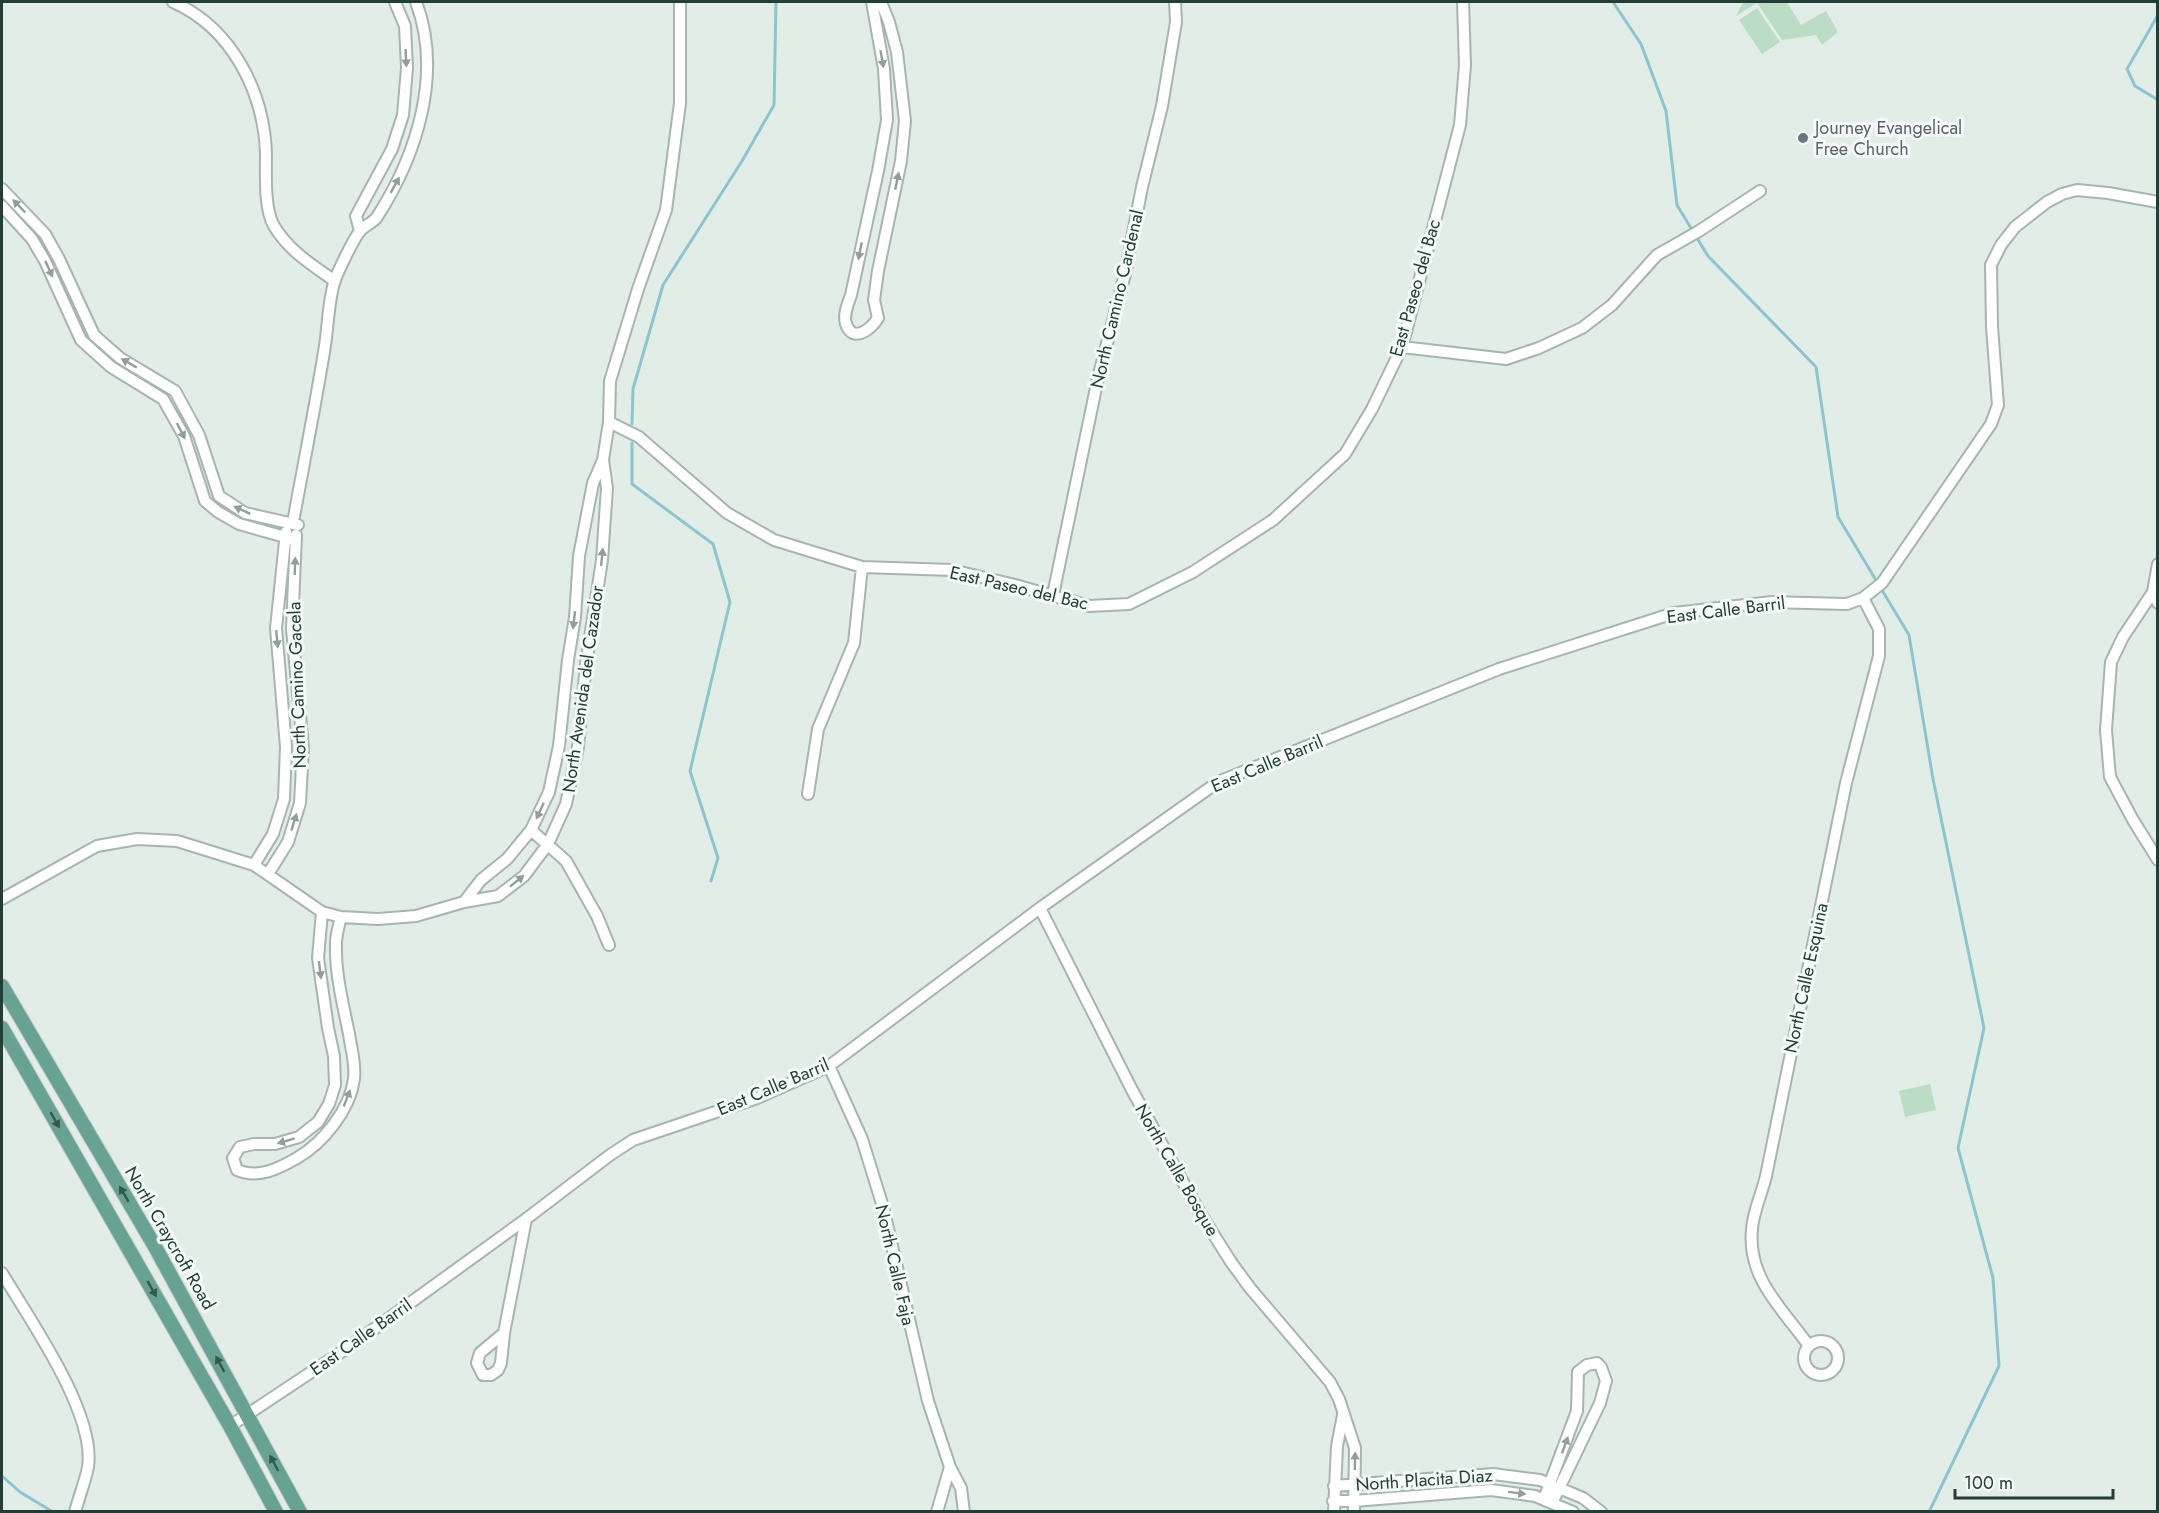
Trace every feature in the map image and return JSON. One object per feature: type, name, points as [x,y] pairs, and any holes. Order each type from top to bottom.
[{"type":"main road","name":"North Craycroft Road","points":[[2,986],[154,1245],[300,1512]]},
{"type":"main road","points":[[2,1028],[230,1426],[276,1512]]},
{"type":"street","points":[[173,2],[187,8],[213,28],[229,45],[248,76],[259,107],[266,154],[265,180],[272,224],[289,247],[335,281]]},
{"type":"street","name":"North Camino Gacela","points":[[360,231],[356,216],[392,149],[403,115],[407,68],[405,26],[395,2]]},
{"type":"street","name":"North Camino Gacela","points":[[254,865],[273,834],[284,799],[286,747],[276,628],[335,281],[360,231],[375,219],[397,181],[411,154],[422,117],[427,67],[424,22],[416,2]]},
{"type":"street","name":"North Avenida del Cazador","points":[[464,902],[482,880],[507,859],[531,831],[549,792],[559,746],[575,617],[579,556],[593,483],[603,460],[609,422],[610,381],[666,210],[681,103],[680,2]]},
{"type":"street","points":[[872,2],[884,69],[887,120],[878,171],[846,309],[846,323],[851,332],[857,334],[864,333],[873,326],[878,318],[874,300],[901,161],[905,121],[897,52],[889,22],[880,2]]},
{"type":"street","name":"North Camino Cardenal","points":[[1053,595],[1098,378],[1125,274],[1142,188],[1162,106],[1176,22],[1175,2]]},
{"type":"street","name":"East Paseo del Bac","points":[[609,422],[639,437],[727,513],[774,540],[862,567],[952,570],[1089,606],[1129,604],[1192,572],[1273,520],[1345,454],[1372,409],[1402,347],[1460,125],[1465,65],[1463,2]]},
{"type":"street","points":[[2,189],[45,234],[60,258],[94,335],[120,358],[175,392],[199,435],[219,496],[245,513],[293,522]]},
{"type":"street","points":[[1863,598],[1882,583],[1995,415],[1998,405],[1992,327],[1991,265],[2001,245],[2015,227],[2047,202],[2062,194],[2077,190],[2157,202]]},
{"type":"street","points":[[1402,347],[1506,359],[1539,348],[1582,328],[1612,305],[1658,255],[1760,191]]},
{"type":"street","points":[[2,206],[32,239],[45,261],[81,340],[111,367],[163,399],[184,436],[205,501],[218,512],[239,524],[291,540]]},
{"type":"street","name":"North Avenida del Cazador","points":[[2,899],[97,846],[137,839],[177,841],[254,865],[322,912],[341,917],[378,919],[416,916],[464,902],[498,896],[524,876],[548,844],[566,804],[578,747],[586,664],[602,560],[607,488],[603,460]]},
{"type":"street","name":"North Camino Gacela","points":[[268,874],[288,842],[300,803],[303,748],[292,629],[291,540]]},
{"type":"street","points":[[2157,564],[2153,592],[2123,637],[2111,662],[2106,730],[2110,777],[2157,860]]},
{"type":"street","points":[[808,794],[818,729],[854,643],[862,567]]},
{"type":"street","points":[[2153,592],[2157,603]]},
{"type":"street","name":"East Calle Barril","points":[[230,1426],[352,1345],[633,1140],[757,1098],[829,1066],[1040,908],[1218,782],[1499,669],[1674,613],[1772,602],[1847,604],[1863,598]]},
{"type":"street","name":"North Calle Esquina","points":[[1809,1346],[1766,1290],[1754,1267],[1752,1229],[1766,1176],[1846,783],[1879,656],[1879,629],[1863,598]]},
{"type":"street","points":[[282,699],[298,704]]},
{"type":"street","points":[[531,831],[566,861],[597,916],[609,945]]},
{"type":"street","name":"North Calle Bosque","points":[[1040,908],[1132,1090],[1200,1213],[1250,1288],[1330,1382],[1339,1399],[1355,1448],[1354,1506]]},
{"type":"street","points":[[322,912],[318,958],[334,1056],[335,1085],[318,1122],[299,1137],[275,1144],[240,1147],[233,1158],[237,1170],[248,1174],[263,1173],[309,1151],[334,1124],[346,1105],[354,1079],[353,1057],[337,971],[335,941],[341,917]]},
{"type":"street","name":"North Calle Faja","points":[[829,1066],[862,1139],[883,1207],[928,1401],[950,1467],[961,1488],[964,1512]]},
{"type":"street","points":[[504,1333],[526,1219]]},
{"type":"street","points":[[2,1273],[64,1378],[86,1428],[88,1466],[75,1512]]},
{"type":"street","points":[[1548,1501],[1577,1411],[1578,1372],[1587,1365],[1597,1363],[1606,1381],[1600,1403],[1554,1486]]},
{"type":"street","points":[[1334,1506],[1337,1446],[1343,1412]]},
{"type":"street","points":[[937,1512],[950,1467]]},
{"type":"street","name":"North Placita Diaz","points":[[1334,1486],[1494,1474],[1540,1480],[1583,1498],[1601,1512]]},
{"type":"street","name":"North Placita Diaz","points":[[1334,1506],[1354,1506],[1491,1490],[1535,1496],[1573,1512]]},
{"type":"green space","points":[[1743,2],[1787,2],[1801,25],[1826,11],[1838,32],[1822,45],[1816,35],[1782,40],[1757,3],[1736,16]]},
{"type":"green space","points":[[1757,8],[1780,42],[1762,54],[1739,20]]},
{"type":"green space","points":[[1930,1084],[1936,1110],[1905,1117],[1899,1091]]},
{"type":"waterway","points":[[632,424],[633,389],[663,285],[742,161],[774,105],[776,2]]},
{"type":"waterway","points":[[1613,2],[1641,44],[1666,111],[1677,205],[1708,256],[1816,367],[1838,517],[1909,635],[1933,779],[1984,1028],[1958,1148],[1993,1278],[1999,1366],[1929,1512]]},
{"type":"waterway","points":[[2158,15],[2127,69],[2135,86],[2158,100]]},
{"type":"waterway","points":[[632,443],[632,484],[713,544],[730,602],[690,771],[718,858],[711,881]]},
{"type":"waterway","points":[[2,1476],[20,1492],[53,1512]]},
{"type":"place","name":"Journey Evangelical Free Church","points":[[1803,138]]}]
